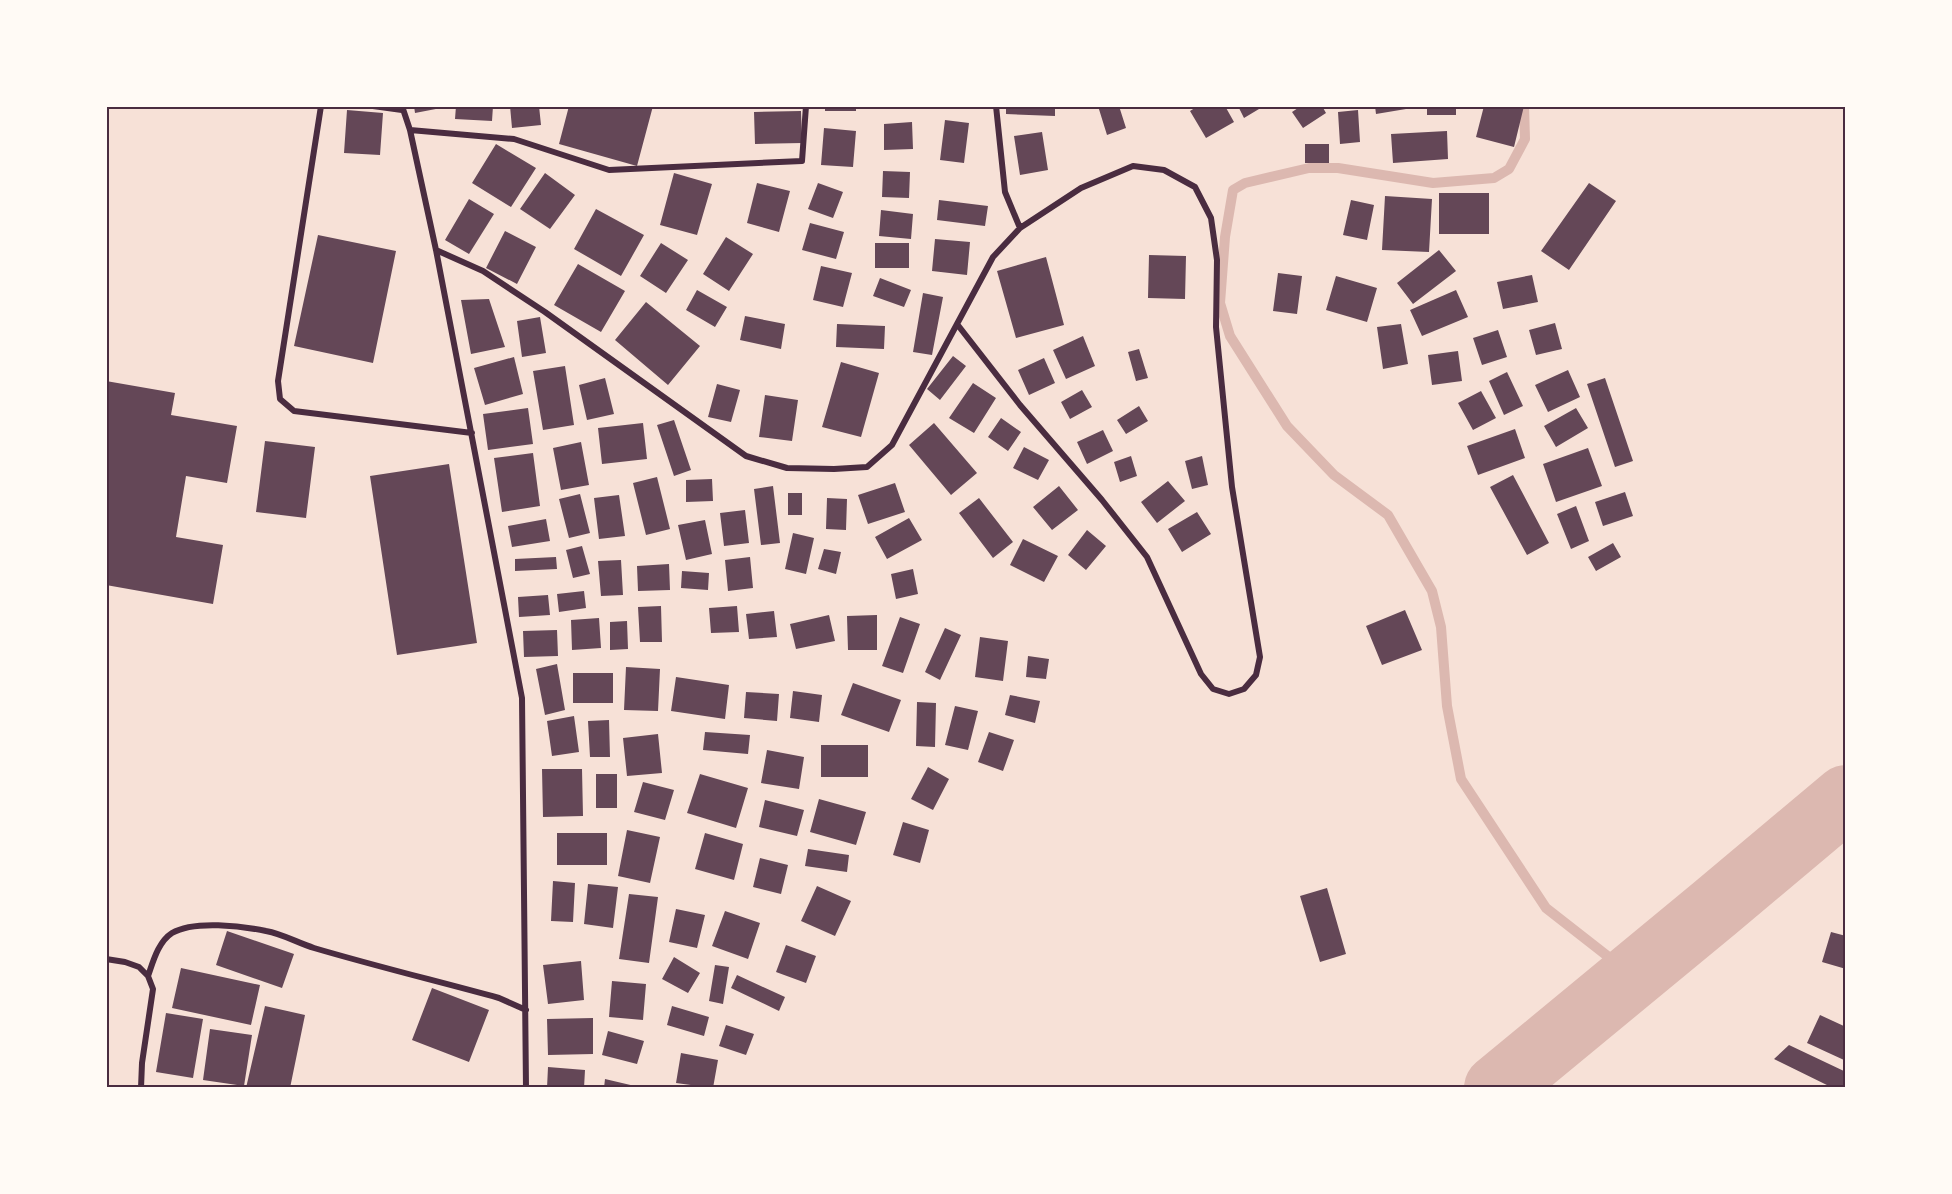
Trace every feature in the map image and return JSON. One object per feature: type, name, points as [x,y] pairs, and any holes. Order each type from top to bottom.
[{"type":"street","points":[[321,106],[278,381],[280,399],[294,411],[472,433]]},
{"type":"street","points":[[373,106],[402,108],[410,130],[436,249],[522,698],[526,1088]]},
{"type":"street","points":[[410,130],[514,139],[609,170],[802,161],[806,106]]},
{"type":"street","points":[[996,106],[1005,192],[1020,228]]},
{"type":"street","points":[[436,249],[483,271],[545,312],[746,456],[787,468],[867,467],[892,445],[957,324],[993,257],[1020,228],[1081,188],[1133,166],[1164,170],[1195,187],[1211,218],[1217,260],[1216,327],[1232,487],[1260,657],[1256,675],[1244,689],[1229,694],[1213,689],[1200,674],[1147,557],[1102,500],[1020,405],[957,324]]},
{"type":"street","points":[[148,976],[159,947],[171,934],[187,928],[238,927],[268,931],[311,947],[499,998],[526,1010]]},
{"type":"street","points":[[106,958],[139,967],[148,976],[153,989],[142,1063],[141,1088]]},
{"type":"building","points":[[414,106],[441,106],[441,108],[415,113]]},
{"type":"building","points":[[456,106],[493,106],[492,121],[455,119]]},
{"type":"building","points":[[510,106],[539,106],[541,125],[512,128]]},
{"type":"building","points":[[569,106],[653,106],[637,166],[559,144]]},
{"type":"building","points":[[825,106],[856,106],[856,111],[825,111]]},
{"type":"building","points":[[1006,106],[1055,106],[1055,116],[1006,114]]},
{"type":"building","points":[[1098,106],[1119,106],[1126,128],[1107,135]]},
{"type":"building","points":[[1198,106],[1225,106],[1234,122],[1206,138],[1190,111]]},
{"type":"building","points":[[1238,106],[1264,106],[1244,118]]},
{"type":"building","points":[[1301,106],[1322,106],[1326,113],[1303,128],[1292,112]]},
{"type":"building","points":[[1375,106],[1406,106],[1406,109],[1376,114]]},
{"type":"building","points":[[1427,106],[1456,106],[1456,115],[1427,115]]},
{"type":"building","points":[[1484,106],[1524,106],[1514,147],[1476,137]]},
{"type":"building","points":[[347,110],[383,113],[380,155],[344,153]]},
{"type":"building","points":[[1358,110],[1360,142],[1340,144],[1338,112]]},
{"type":"building","points":[[801,111],[802,143],[755,144],[754,112]]},
{"type":"building","points":[[945,120],[969,123],[964,163],[940,160]]},
{"type":"building","points":[[912,122],[913,149],[884,150],[884,124]]},
{"type":"building","points":[[824,128],[856,131],[853,167],[821,165]]},
{"type":"building","points":[[1447,131],[1448,159],[1393,163],[1391,134]]},
{"type":"building","points":[[1042,132],[1048,170],[1020,175],[1014,136]]},
{"type":"building","points":[[496,144],[536,168],[511,207],[472,183]]},
{"type":"building","points":[[1305,144],[1329,144],[1329,163],[1305,163]]},
{"type":"building","points":[[883,171],[910,172],[909,198],[882,197]]},
{"type":"building","points":[[545,173],[575,195],[550,229],[520,209]]},
{"type":"building","points":[[674,173],[712,184],[697,235],[660,225]]},
{"type":"building","points":[[757,183],[790,191],[779,232],[747,223]]},
{"type":"building","points":[[818,183],[843,192],[833,218],[808,209]]},
{"type":"building","points":[[1589,183],[1616,201],[1569,270],[1541,251]]},
{"type":"building","points":[[1439,193],[1489,193],[1489,234],[1439,234]]},
{"type":"building","points":[[1385,196],[1432,199],[1429,252],[1382,250]]},
{"type":"building","points":[[469,199],[494,214],[469,254],[445,240]]},
{"type":"building","points":[[939,200],[988,206],[985,226],[937,220]]},
{"type":"building","points":[[1351,200],[1374,205],[1367,240],[1343,235]]},
{"type":"building","points":[[596,209],[644,235],[621,276],[574,249]]},
{"type":"building","points":[[881,210],[913,214],[911,239],[879,236]]},
{"type":"building","points":[[810,223],[844,232],[836,259],[802,250]]},
{"type":"building","points":[[505,231],[536,247],[517,284],[486,268]]},
{"type":"building","points":[[318,235],[396,251],[373,363],[294,346]]},
{"type":"building","points":[[726,237],[753,254],[729,291],[703,274]]},
{"type":"building","points":[[935,239],[970,242],[967,275],[932,271]]},
{"type":"building","points":[[661,243],[688,260],[666,293],[640,276]]},
{"type":"building","points":[[875,243],[909,243],[909,268],[875,268]]},
{"type":"building","points":[[1439,250],[1456,271],[1413,304],[1397,283]]},
{"type":"building","points":[[1149,255],[1186,256],[1185,299],[1148,298]]},
{"type":"building","points":[[1046,257],[1064,325],[1016,338],[997,271]]},
{"type":"building","points":[[578,264],[625,291],[601,332],[554,305]]},
{"type":"building","points":[[821,266],[852,273],[843,307],[813,300]]},
{"type":"building","points":[[1278,273],[1302,276],[1297,314],[1273,311]]},
{"type":"building","points":[[1532,275],[1538,302],[1503,309],[1497,282]]},
{"type":"building","points":[[1336,276],[1377,288],[1367,322],[1326,310]]},
{"type":"building","points":[[880,278],[911,290],[904,307],[873,296]]},
{"type":"building","points":[[697,290],[727,307],[715,327],[686,310]]},
{"type":"building","points":[[1456,290],[1468,317],[1422,336],[1410,310]]},
{"type":"building","points":[[923,293],[943,297],[932,355],[913,352]]},
{"type":"building","points":[[489,299],[505,347],[471,354],[461,300]]},
{"type":"building","points":[[646,302],[700,346],[668,385],[615,340]]},
{"type":"building","points":[[745,316],[785,324],[781,349],[740,340]]},
{"type":"building","points":[[540,317],[546,353],[522,357],[517,321]]},
{"type":"building","points":[[1555,323],[1562,349],[1536,355],[1529,330]]},
{"type":"building","points":[[837,324],[885,326],[884,349],[836,347]]},
{"type":"building","points":[[1401,324],[1408,364],[1383,369],[1377,327]]},
{"type":"building","points":[[1498,330],[1507,357],[1482,365],[1473,338]]},
{"type":"building","points":[[1083,336],[1095,366],[1066,379],[1053,350]]},
{"type":"building","points":[[1139,349],[1148,378],[1136,381],[1128,352]]},
{"type":"building","points":[[1458,351],[1462,381],[1432,385],[1428,355]]},
{"type":"building","points":[[953,356],[966,366],[940,400],[927,389]]},
{"type":"building","points":[[514,357],[523,394],[485,405],[474,368]]},
{"type":"building","points":[[1044,358],[1055,383],[1029,395],[1018,370]]},
{"type":"building","points":[[841,362],[879,373],[861,437],[822,427]]},
{"type":"building","points":[[565,366],[574,425],[543,430],[533,371]]},
{"type":"building","points":[[1568,370],[1580,397],[1548,412],[1535,385]]},
{"type":"building","points":[[1507,372],[1523,406],[1504,415],[1489,381]]},
{"type":"building","points":[[605,378],[614,414],[587,420],[579,385]]},
{"type":"building","points":[[1605,378],[1633,461],[1615,467],[1587,384]]},
{"type":"building","points":[[106,381],[175,393],[171,415],[237,426],[227,483],[186,476],[176,537],[223,545],[213,604],[106,585]]},
{"type":"building","points":[[973,383],[996,398],[974,433],[949,418]]},
{"type":"building","points":[[717,384],[740,390],[731,422],[708,417]]},
{"type":"building","points":[[1082,390],[1092,407],[1070,419],[1061,402]]},
{"type":"building","points":[[1481,391],[1496,418],[1473,430],[1458,403]]},
{"type":"building","points":[[765,395],[798,400],[792,441],[759,437]]},
{"type":"building","points":[[1139,406],[1148,421],[1126,434],[1117,420]]},
{"type":"building","points":[[528,408],[533,444],[488,450],[483,414]]},
{"type":"building","points":[[1576,408],[1588,428],[1556,447],[1544,426]]},
{"type":"building","points":[[1001,418],[1021,432],[1008,451],[988,437]]},
{"type":"building","points":[[674,420],[691,470],[674,476],[657,425]]},
{"type":"building","points":[[643,423],[647,459],[602,464],[598,428]]},
{"type":"building","points":[[934,423],[977,473],[951,495],[909,445]]},
{"type":"building","points":[[1515,429],[1525,458],[1478,475],[1467,446]]},
{"type":"building","points":[[1103,430],[1113,451],[1087,464],[1077,442]]},
{"type":"building","points":[[265,441],[315,447],[306,518],[256,512]]},
{"type":"building","points":[[581,442],[589,485],[561,490],[553,448]]},
{"type":"building","points":[[1024,447],[1049,460],[1038,480],[1013,468]]},
{"type":"building","points":[[1588,448],[1602,486],[1556,502],[1543,464]]},
{"type":"building","points":[[533,453],[540,506],[502,512],[494,458]]},
{"type":"building","points":[[1131,456],[1137,476],[1120,482],[1114,462]]},
{"type":"building","points":[[1202,456],[1208,485],[1192,489],[1185,461]]},
{"type":"building","points":[[449,464],[477,643],[397,655],[370,476]]},
{"type":"building","points":[[1513,475],[1549,543],[1527,555],[1490,487]]},
{"type":"building","points":[[657,477],[670,529],[646,535],[633,483]]},
{"type":"building","points":[[712,479],[713,501],[686,502],[686,480]]},
{"type":"building","points":[[1168,481],[1185,501],[1157,523],[1141,502]]},
{"type":"building","points":[[895,483],[905,512],[868,524],[858,495]]},
{"type":"building","points":[[773,486],[780,543],[761,545],[754,489]]},
{"type":"building","points":[[1059,486],[1078,510],[1052,530],[1033,507]]},
{"type":"building","points":[[1625,492],[1633,516],[1603,526],[1595,502]]},
{"type":"building","points":[[788,493],[802,493],[802,515],[788,515]]},
{"type":"building","points":[[580,494],[590,533],[569,538],[559,499]]},
{"type":"building","points":[[619,495],[625,536],[599,539],[594,498]]},
{"type":"building","points":[[827,498],[847,499],[846,530],[826,529]]},
{"type":"building","points":[[979,498],[1013,542],[993,558],[959,513]]},
{"type":"building","points":[[1576,506],[1589,541],[1571,549],[1557,514]]},
{"type":"building","points":[[745,510],[749,543],[724,546],[720,513]]},
{"type":"building","points":[[1197,512],[1211,534],[1182,552],[1168,529]]},
{"type":"building","points":[[909,518],[922,540],[887,559],[875,537]]},
{"type":"building","points":[[546,519],[550,541],[512,547],[508,526]]},
{"type":"building","points":[[705,520],[712,554],[686,560],[678,525]]},
{"type":"building","points":[[1087,530],[1106,546],[1086,570],[1068,555]]},
{"type":"building","points":[[793,533],[814,538],[806,574],[785,569]]},
{"type":"building","points":[[1023,539],[1058,556],[1044,582],[1010,565]]},
{"type":"building","points":[[1613,543],[1621,557],[1596,571],[1588,557]]},
{"type":"building","points":[[582,546],[590,574],[573,578],[566,550]]},
{"type":"building","points":[[824,549],[841,552],[836,574],[818,569]]},
{"type":"building","points":[[556,557],[557,569],[515,571],[515,559]]},
{"type":"building","points":[[750,557],[753,588],[728,591],[725,560]]},
{"type":"building","points":[[621,560],[623,595],[601,596],[598,561]]},
{"type":"building","points":[[669,564],[670,590],[638,591],[637,566]]},
{"type":"building","points":[[913,569],[918,594],[896,599],[891,574]]},
{"type":"building","points":[[682,571],[709,573],[708,590],[681,588]]},
{"type":"building","points":[[584,591],[586,608],[559,612],[557,594]]},
{"type":"building","points":[[548,595],[550,615],[519,617],[518,597]]},
{"type":"building","points":[[661,606],[662,642],[640,642],[638,607]]},
{"type":"building","points":[[737,606],[739,632],[711,633],[709,608]]},
{"type":"building","points":[[1405,610],[1422,650],[1382,665],[1366,626]]},
{"type":"building","points":[[774,611],[777,637],[749,639],[746,614]]},
{"type":"building","points":[[829,615],[835,641],[796,649],[790,624]]},
{"type":"building","points":[[877,615],[877,650],[848,650],[847,616]]},
{"type":"building","points":[[900,617],[920,624],[903,673],[882,666]]},
{"type":"building","points":[[599,618],[601,648],[572,650],[571,620]]},
{"type":"building","points":[[627,621],[628,649],[610,650],[610,622]]},
{"type":"building","points":[[945,628],[961,635],[940,680],[925,672]]},
{"type":"building","points":[[557,630],[558,656],[524,657],[523,631]]},
{"type":"building","points":[[980,637],[1008,641],[1003,681],[975,677]]},
{"type":"building","points":[[1028,656],[1049,659],[1046,679],[1026,677]]},
{"type":"building","points":[[557,664],[565,710],[545,715],[536,669]]},
{"type":"building","points":[[626,667],[660,669],[658,711],[624,710]]},
{"type":"building","points":[[573,673],[613,673],[613,703],[573,703]]},
{"type":"building","points":[[676,677],[729,685],[725,719],[671,711]]},
{"type":"building","points":[[853,683],[901,700],[889,732],[841,715]]},
{"type":"building","points":[[793,691],[822,695],[819,722],[790,718]]},
{"type":"building","points":[[746,692],[779,694],[777,721],[744,718]]},
{"type":"building","points":[[1010,695],[1040,701],[1035,723],[1005,715]]},
{"type":"building","points":[[917,702],[936,703],[935,747],[916,746]]},
{"type":"building","points":[[955,706],[978,711],[968,750],[945,745]]},
{"type":"building","points":[[574,716],[579,752],[552,756],[547,721]]},
{"type":"building","points":[[609,720],[610,757],[590,757],[588,721]]},
{"type":"building","points":[[705,732],[750,735],[748,754],[703,750]]},
{"type":"building","points":[[989,732],[1014,740],[1003,771],[978,762]]},
{"type":"building","points":[[658,734],[662,773],[627,776],[623,738]]},
{"type":"building","points":[[821,745],[868,745],[868,777],[821,777]]},
{"type":"building","points":[[767,750],[804,757],[799,789],[761,783]]},
{"type":"building","points":[[928,767],[949,779],[933,810],[911,799]]},
{"type":"building","points":[[542,769],[582,769],[583,816],[543,817]]},
{"type":"building","points":[[596,774],[617,774],[617,808],[596,808]]},
{"type":"building","points":[[700,774],[748,788],[736,828],[687,813]]},
{"type":"building","points":[[643,782],[674,790],[665,820],[634,812]]},
{"type":"building","points":[[819,799],[866,812],[856,845],[810,832]]},
{"type":"building","points":[[765,800],[804,810],[797,836],[759,827]]},
{"type":"building","points":[[903,822],[929,830],[920,863],[893,855]]},
{"type":"building","points":[[627,830],[660,837],[650,883],[618,876]]},
{"type":"building","points":[[557,833],[607,833],[607,865],[557,865]]},
{"type":"building","points":[[705,833],[743,844],[734,880],[695,869]]},
{"type":"building","points":[[808,849],[849,855],[847,872],[805,866]]},
{"type":"building","points":[[760,858],[788,865],[781,894],[753,887]]},
{"type":"building","points":[[553,881],[575,883],[573,922],[551,921]]},
{"type":"building","points":[[588,884],[618,887],[613,928],[584,924]]},
{"type":"building","points":[[817,886],[851,901],[835,936],[801,921]]},
{"type":"building","points":[[1327,888],[1346,954],[1320,962],[1300,896]]},
{"type":"building","points":[[629,894],[658,897],[649,963],[619,959]]},
{"type":"building","points":[[676,909],[705,915],[697,948],[669,942]]},
{"type":"building","points":[[725,911],[760,923],[748,959],[712,946]]},
{"type":"building","points":[[227,931],[294,954],[282,988],[216,965]]},
{"type":"building","points":[[1831,932],[1846,936],[1846,969],[1822,962]]},
{"type":"building","points":[[786,945],[816,956],[806,983],[776,972]]},
{"type":"building","points":[[674,957],[700,973],[688,993],[662,979]]},
{"type":"building","points":[[581,961],[584,1000],[548,1004],[543,965]]},
{"type":"building","points":[[715,965],[729,967],[723,1004],[709,1001]]},
{"type":"building","points":[[181,968],[260,985],[251,1025],[172,1008]]},
{"type":"building","points":[[737,975],[785,997],[779,1011],[731,988]]},
{"type":"building","points":[[612,981],[646,984],[643,1020],[609,1017]]},
{"type":"building","points":[[432,988],[489,1010],[469,1062],[412,1040]]},
{"type":"building","points":[[265,1006],[305,1015],[290,1088],[246,1088]]},
{"type":"building","points":[[672,1006],[709,1017],[704,1036],[667,1025]]},
{"type":"building","points":[[166,1013],[203,1019],[193,1078],[156,1072]]},
{"type":"building","points":[[1820,1015],[1846,1027],[1844,1060],[1807,1043]]},
{"type":"building","points":[[593,1018],[593,1054],[548,1055],[547,1019]]},
{"type":"building","points":[[726,1025],[754,1034],[746,1055],[719,1046]]},
{"type":"building","points":[[210,1029],[252,1035],[244,1086],[203,1080]]},
{"type":"building","points":[[608,1031],[644,1041],[637,1064],[602,1055]]},
{"type":"building","points":[[1789,1045],[1846,1072],[1846,1088],[1833,1088],[1774,1059]]},
{"type":"building","points":[[681,1053],[718,1060],[713,1088],[676,1083]]},
{"type":"building","points":[[548,1067],[585,1070],[584,1088],[547,1088]]},
{"type":"building","points":[[605,1079],[639,1087],[639,1088],[604,1088]]},
{"type":"waterway","points":[[1524,106],[1525,139],[1509,169],[1494,178],[1433,183],[1338,168],[1309,168],[1245,183],[1233,190],[1225,237],[1220,303],[1230,336],[1287,426],[1334,475],[1388,515],[1432,591],[1441,627],[1447,706],[1461,779],[1546,908],[1633,976]]},
{"type":"waterway","points":[[1497,1088],[1846,798]]}]
